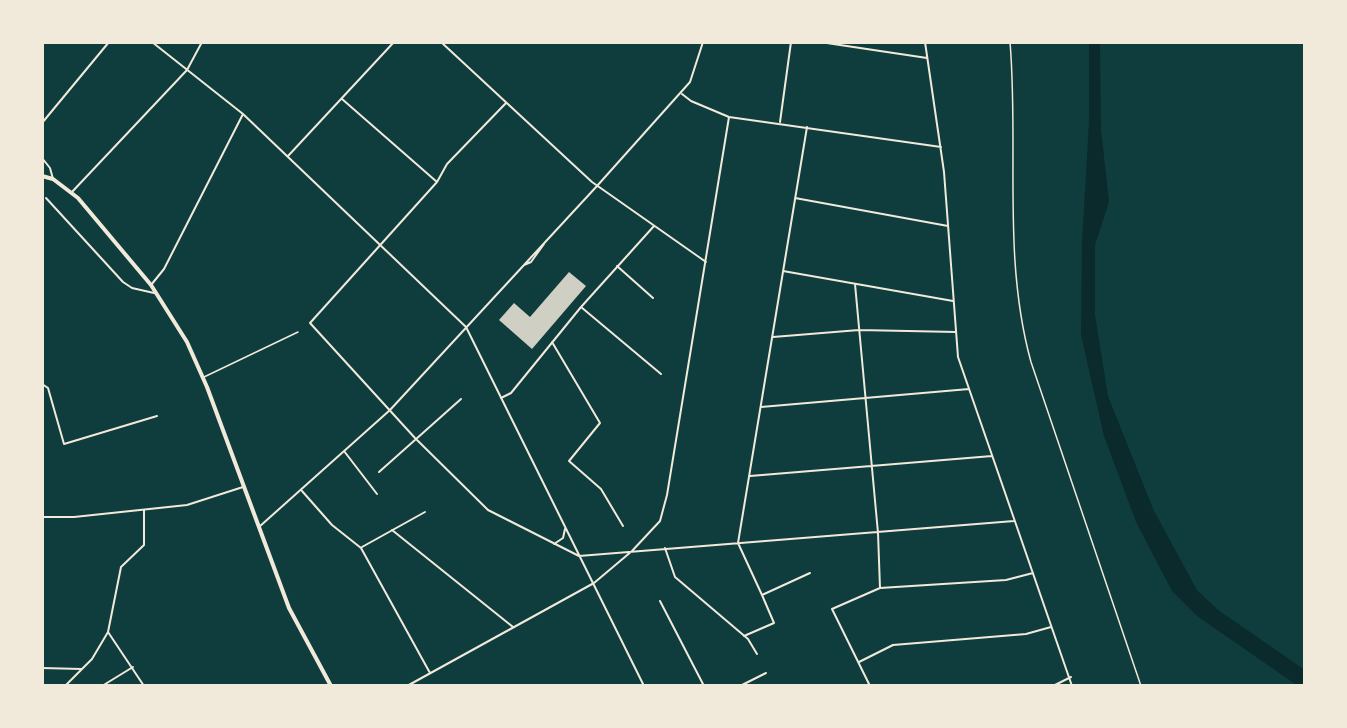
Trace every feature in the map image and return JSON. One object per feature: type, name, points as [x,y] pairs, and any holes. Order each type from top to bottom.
[{"type":"main road","points":[[42,176],[53,179],[71,193],[151,285],[187,342],[204,377],[289,608],[331,686]]},
{"type":"street","points":[[42,123],[109,42]]},
{"type":"street","points":[[152,42],[243,114],[466,327],[644,686]]},
{"type":"street","points":[[71,193],[82,178],[187,70],[202,42]]},
{"type":"street","points":[[288,156],[394,42]]},
{"type":"street","points":[[441,42],[597,186],[706,262]]},
{"type":"street","points":[[259,527],[390,410],[682,94],[690,82],[703,42]]},
{"type":"street","points":[[780,123],[791,42]]},
{"type":"street","points":[[820,42],[927,58]]},
{"type":"street","points":[[925,42],[941,147],[958,357],[1051,627],[1071,677],[1072,686]]},
{"type":"street","points":[[682,94],[691,101],[729,117],[941,147]]},
{"type":"street","points":[[341,98],[436,182]]},
{"type":"street","points":[[507,103],[447,164],[436,182],[382,246],[310,323],[415,438],[488,510],[579,556],[1014,520]]},
{"type":"street","points":[[151,285],[164,269],[243,114]]},
{"type":"street","points":[[407,686],[594,583],[632,551],[660,521],[668,495],[729,117]]},
{"type":"street","points":[[744,636],[774,623],[738,543],[807,127]]},
{"type":"street","points":[[42,158],[50,168],[53,179]]},
{"type":"street","points":[[46,198],[123,282],[132,288],[157,293]]},
{"type":"street","points":[[795,198],[948,226]]},
{"type":"street","points":[[501,398],[511,393],[581,306],[654,226]]},
{"type":"street","points":[[617,266],[653,298]]},
{"type":"street","points":[[783,271],[953,301]]},
{"type":"street","points":[[855,284],[878,533],[880,588]]},
{"type":"street","points":[[581,306],[661,374]]},
{"type":"street","points":[[772,337],[859,330],[956,332]]},
{"type":"street","points":[[552,342],[600,423],[569,461],[601,489],[623,526]]},
{"type":"street","points":[[42,384],[48,388],[64,444],[157,416]]},
{"type":"street","points":[[761,407],[969,389]]},
{"type":"street","points":[[379,472],[461,399]]},
{"type":"street","points":[[344,451],[377,494]]},
{"type":"street","points":[[749,476],[992,456]]},
{"type":"street","points":[[42,517],[187,505],[245,486]]},
{"type":"street","points":[[302,490],[332,525],[361,548],[430,673]]},
{"type":"street","points":[[64,686],[92,659],[108,632],[121,567],[144,545],[144,510]]},
{"type":"street","points":[[361,548],[424,512]]},
{"type":"street","points":[[554,544],[563,538],[565,528]]},
{"type":"street","points":[[392,530],[513,627]]},
{"type":"street","points":[[665,548],[675,577],[744,636],[757,654]]},
{"type":"street","points":[[762,595],[810,573]]},
{"type":"street","points":[[870,686],[832,609],[880,588],[1006,580],[1033,573]]},
{"type":"street","points":[[660,601],[704,686]]},
{"type":"street","points":[[859,662],[893,645],[1026,634],[1051,627]]},
{"type":"street","points":[[108,632],[144,686]]},
{"type":"street","points":[[102,686],[133,667]]},
{"type":"street","points":[[42,668],[81,669]]},
{"type":"street","points":[[740,686],[766,673]]},
{"type":"street","points":[[1053,686],[1071,677]]},
{"type":"lane","points":[[204,377],[298,332]]},
{"type":"path","points":[[1010,42],[1014,254],[1020,322],[1031,362],[1142,686]]},
{"type":"water","points":[[1089,42],[1100,42],[1101,129],[1109,202],[1095,245],[1095,315],[1108,396],[1154,511],[1197,590],[1218,610],[1305,670],[1305,686],[1298,686],[1197,616],[1172,591],[1136,522],[1104,436],[1081,335],[1082,243],[1089,121]]},
{"type":"building","points":[[569,272],[586,286],[532,349],[499,320],[514,303],[530,317]]}]
